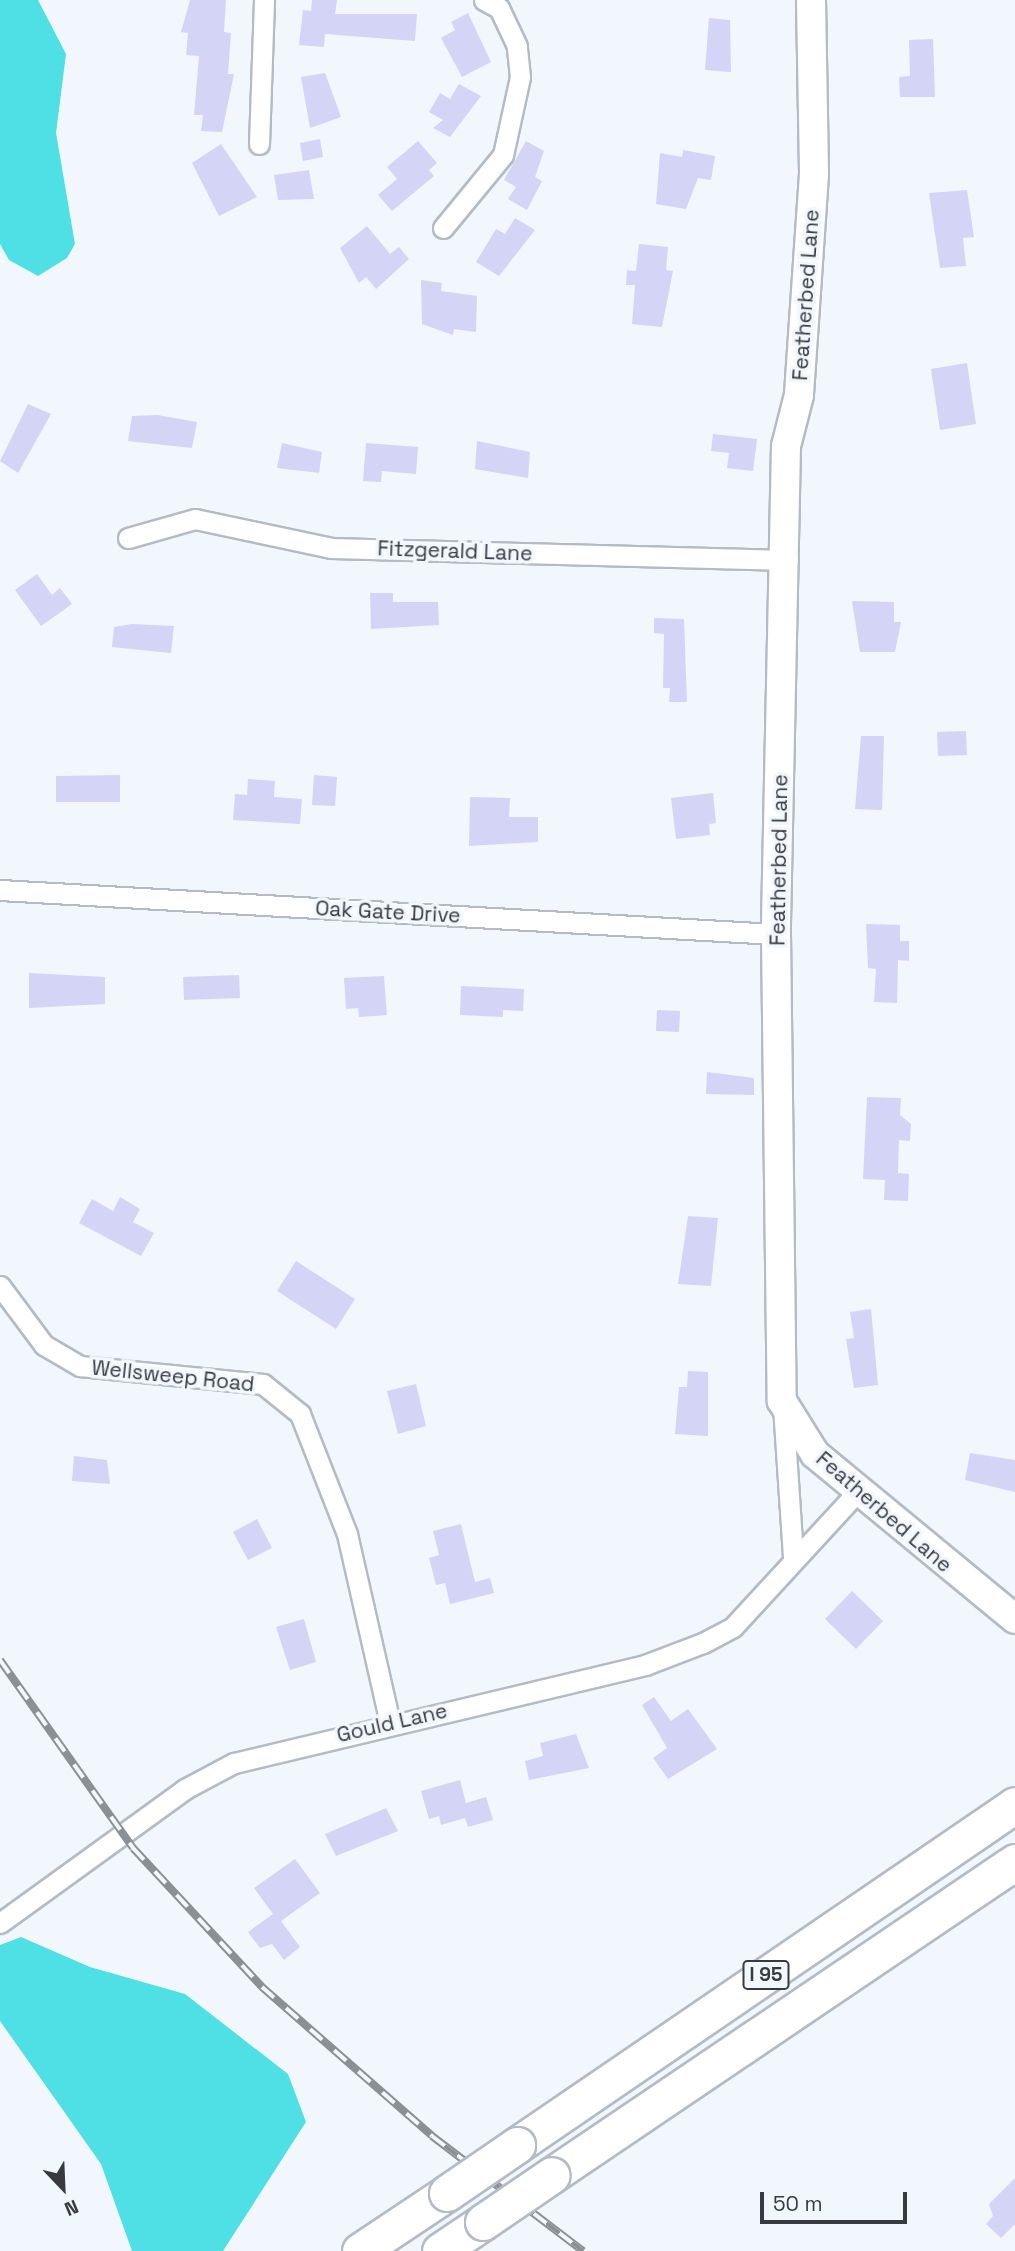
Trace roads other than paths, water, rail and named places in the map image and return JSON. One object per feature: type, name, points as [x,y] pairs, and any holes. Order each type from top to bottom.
[{"type":"highway","name":"I 95","points":[[360,2251],[1015,1805]]},
{"type":"highway","name":"I 95","points":[[440,2251],[1015,1862]]},
{"type":"street","points":[[259,144],[264,0]]},
{"type":"street","points":[[443,229],[503,155],[520,77],[517,46],[499,8],[484,0]]},
{"type":"street","name":"Featherbed Lane","points":[[811,0],[814,174],[799,395],[786,446],[788,560],[776,933],[782,1401],[815,1454],[1012,1612]]},
{"type":"street","name":"Fitzgerald Lane","points":[[128,537],[195,519],[331,548],[788,560]]},
{"type":"street","name":"Oak Gate Drive","points":[[0,890],[776,933]]},
{"type":"street","name":"Wellsweep Road","points":[[0,1286],[44,1345],[80,1366],[263,1384],[300,1414],[347,1534],[390,1723]]},
{"type":"street","points":[[782,1401],[793,1558]]},
{"type":"street","name":"Gould Lane","points":[[0,1923],[185,1789],[234,1763],[390,1723],[645,1665],[703,1643],[733,1627],[793,1558],[858,1491]]},
{"type":"water","points":[[0,0],[38,0],[66,54],[56,133],[75,244],[67,258],[38,276],[9,260],[0,244]]},
{"type":"water","points":[[21,1937],[90,1967],[185,1994],[288,2074],[306,2122],[223,2251],[132,2251],[101,2164],[0,2021],[0,1945]]},
{"type":"railway","points":[[0,1660],[133,1848],[262,1987],[432,2136],[583,2251]]}]
